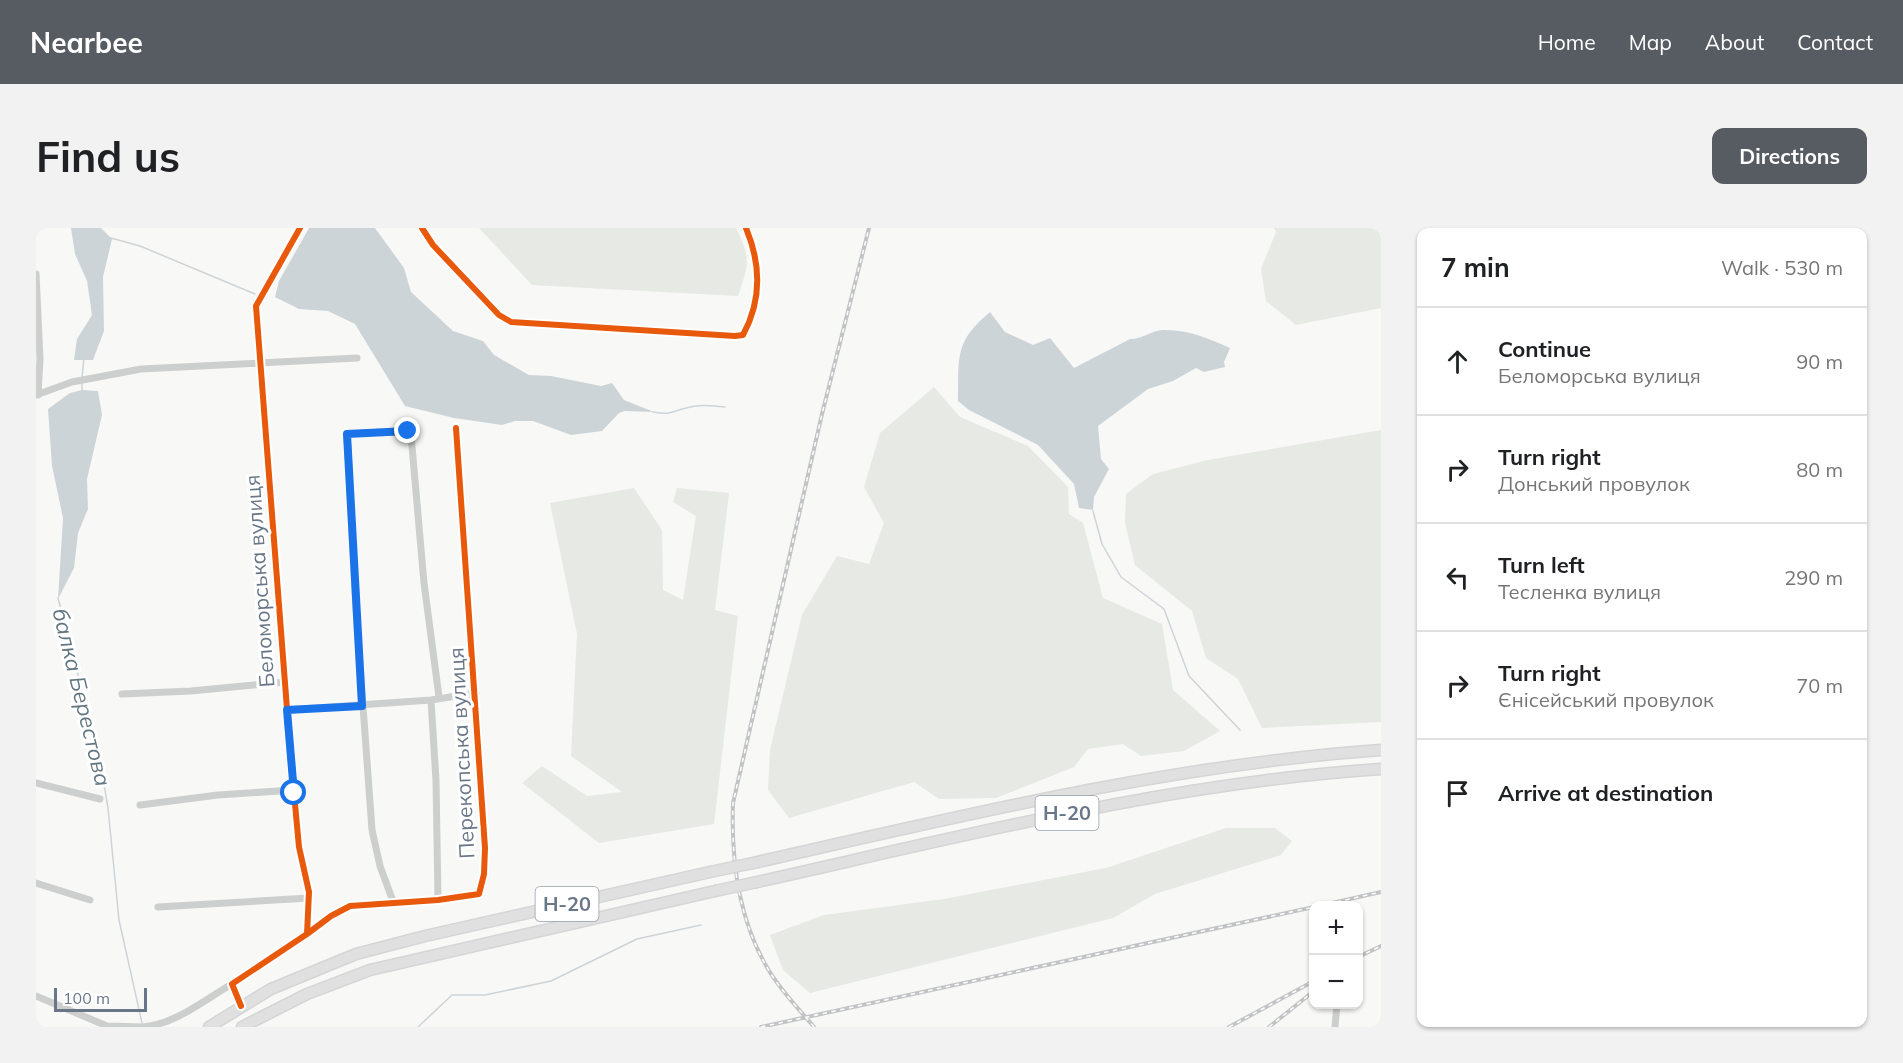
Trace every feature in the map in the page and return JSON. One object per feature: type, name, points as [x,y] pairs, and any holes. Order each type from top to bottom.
[{"type":"main road","name":"Н-20","points":[[209,1027],[241,1006],[299,976],[393,944],[424,936],[1111,785],[1223,767],[1381,750]]},
{"type":"main road","name":"Н-20","points":[[242,1027],[307,994],[402,961],[1113,804],[1273,779],[1381,769]]},
{"type":"main road","points":[[299,976],[307,994]]},
{"type":"street","name":"Беломорська вулиця","points":[[300,228],[256,306],[299,847],[309,898],[307,934]]},
{"type":"street","points":[[424,229],[433,245],[499,315],[511,322],[735,336],[744,335],[750,322],[759,281],[755,251],[746,228]]},
{"type":"street","points":[[36,274],[40,359],[37,395],[72,382],[141,369],[357,358]]},
{"type":"street","name":"Перекопська вулиця","points":[[307,934],[331,916],[350,906],[438,900],[479,894],[484,874],[485,848],[456,428]]},
{"type":"street","points":[[394,904],[380,866],[372,830],[362,706],[347,434],[408,431],[413,444],[435,699],[438,900]]},
{"type":"street","points":[[122,694],[191,691],[285,682]]},
{"type":"street","points":[[287,710],[362,706],[476,693]]},
{"type":"street","points":[[36,783],[100,799]]},
{"type":"street","points":[[140,805],[218,795],[294,790]]},
{"type":"street","points":[[36,884],[90,900]]},
{"type":"street","points":[[158,907],[309,898]]},
{"type":"street","points":[[36,996],[107,1026],[155,1026],[174,1018],[232,984],[307,934]]},
{"type":"street","points":[[232,984],[241,1006]]},
{"type":"street","points":[[1335,1027],[1337,1009]]},
{"type":"shaded area","points":[[71,228],[101,228],[112,239],[103,277],[104,331],[93,360],[74,360],[77,339],[92,315],[87,281],[75,254]]},
{"type":"shaded area","points":[[309,228],[375,228],[404,268],[411,292],[453,331],[483,341],[494,355],[529,375],[551,376],[601,386],[612,383],[624,400],[654,412],[625,411],[619,413],[602,431],[571,435],[533,421],[515,421],[502,425],[454,418],[405,406],[355,324],[328,311],[299,309],[275,297],[279,281]]},
{"type":"shaded area","points":[[479,228],[736,228],[747,262],[738,296],[532,285]]},
{"type":"shaded area","points":[[1274,228],[1381,228],[1381,308],[1296,325],[1266,301],[1261,269],[1276,232]]},
{"type":"shaded area","points":[[990,312],[1005,332],[1033,345],[1050,338],[1074,368],[1130,339],[1162,330],[1189,333],[1230,348],[1224,362],[1225,367],[1204,372],[1196,368],[1173,381],[1148,389],[1098,426],[1101,459],[1109,469],[1094,497],[1093,510],[1079,508],[1074,484],[1038,445],[969,410],[958,401],[959,361],[964,342],[970,332]]},
{"type":"shaded area","points":[[934,387],[960,417],[1028,446],[1068,487],[1069,514],[1083,523],[1103,598],[1162,624],[1173,690],[1220,731],[1184,751],[1141,756],[1123,744],[1088,749],[1074,767],[996,798],[939,799],[914,782],[789,818],[768,790],[770,750],[802,615],[837,556],[869,564],[884,523],[864,487],[880,433]]},
{"type":"shaded area","points":[[82,390],[98,391],[102,415],[87,479],[88,509],[78,533],[74,568],[58,599],[63,518],[52,466],[48,409],[70,393]]},
{"type":"shaded area","points":[[1381,430],[1381,722],[1262,728],[1238,679],[1206,658],[1192,611],[1135,565],[1125,523],[1126,494],[1153,474],[1208,460]]},
{"type":"shaded area","points":[[634,488],[662,530],[663,590],[683,600],[696,516],[673,502],[677,488],[729,493],[715,610],[738,616],[714,824],[599,843],[522,783],[542,766],[587,796],[622,792],[571,756],[577,634],[550,503]]},
{"type":"shaded area","points":[[1226,828],[1275,828],[1292,841],[1281,855],[1155,894],[1113,918],[810,993],[783,970],[770,935],[824,915],[944,899],[1106,868]]},
{"type":"waterway","points":[[111,238],[140,246],[255,294]]},
{"type":"waterway","name":"балка Берестова","points":[[82,377],[84,358]]},
{"type":"waterway","name":"балка Берестова","points":[[82,382],[82,392]]},
{"type":"waterway","points":[[653,412],[667,413],[701,406],[725,407]]},
{"type":"waterway","points":[[1093,511],[1102,544],[1121,577],[1164,609],[1189,676],[1240,730]]},
{"type":"waterway","name":"балка Берестова","points":[[58,598],[99,755],[108,808],[119,920],[142,1023]]},
{"type":"waterway","name":"балка Берестова","points":[[418,1027],[452,995],[485,995],[551,981],[637,939],[701,925]]},
{"type":"railway","points":[[814,1027],[773,977],[750,930],[743,910],[735,867],[733,803],[822,414],[869,228]]},
{"type":"railway","points":[[1341,901],[1381,892]]},
{"type":"railway","points":[[761,1027],[1309,908]]},
{"type":"railway","points":[[1362,955],[1381,946]]},
{"type":"railway","points":[[1229,1027],[1309,984]]},
{"type":"railway","points":[[1269,1027],[1309,995]]},
{"type":"cycle path","points":[[241,1006],[232,984],[307,934],[309,892],[299,847],[291,761],[256,306],[300,228]]},
{"type":"cycle path","points":[[422,228],[433,245],[499,315],[511,322],[735,336],[743,335],[754,309],[756,295],[757,268],[746,228]]},
{"type":"cycle path","points":[[307,934],[331,916],[350,906],[438,900],[479,894],[484,874],[485,848],[456,428]]},
{"type":"route","points":[[294,793],[287,710],[362,706],[345,441],[347,434],[408,431]]}]
